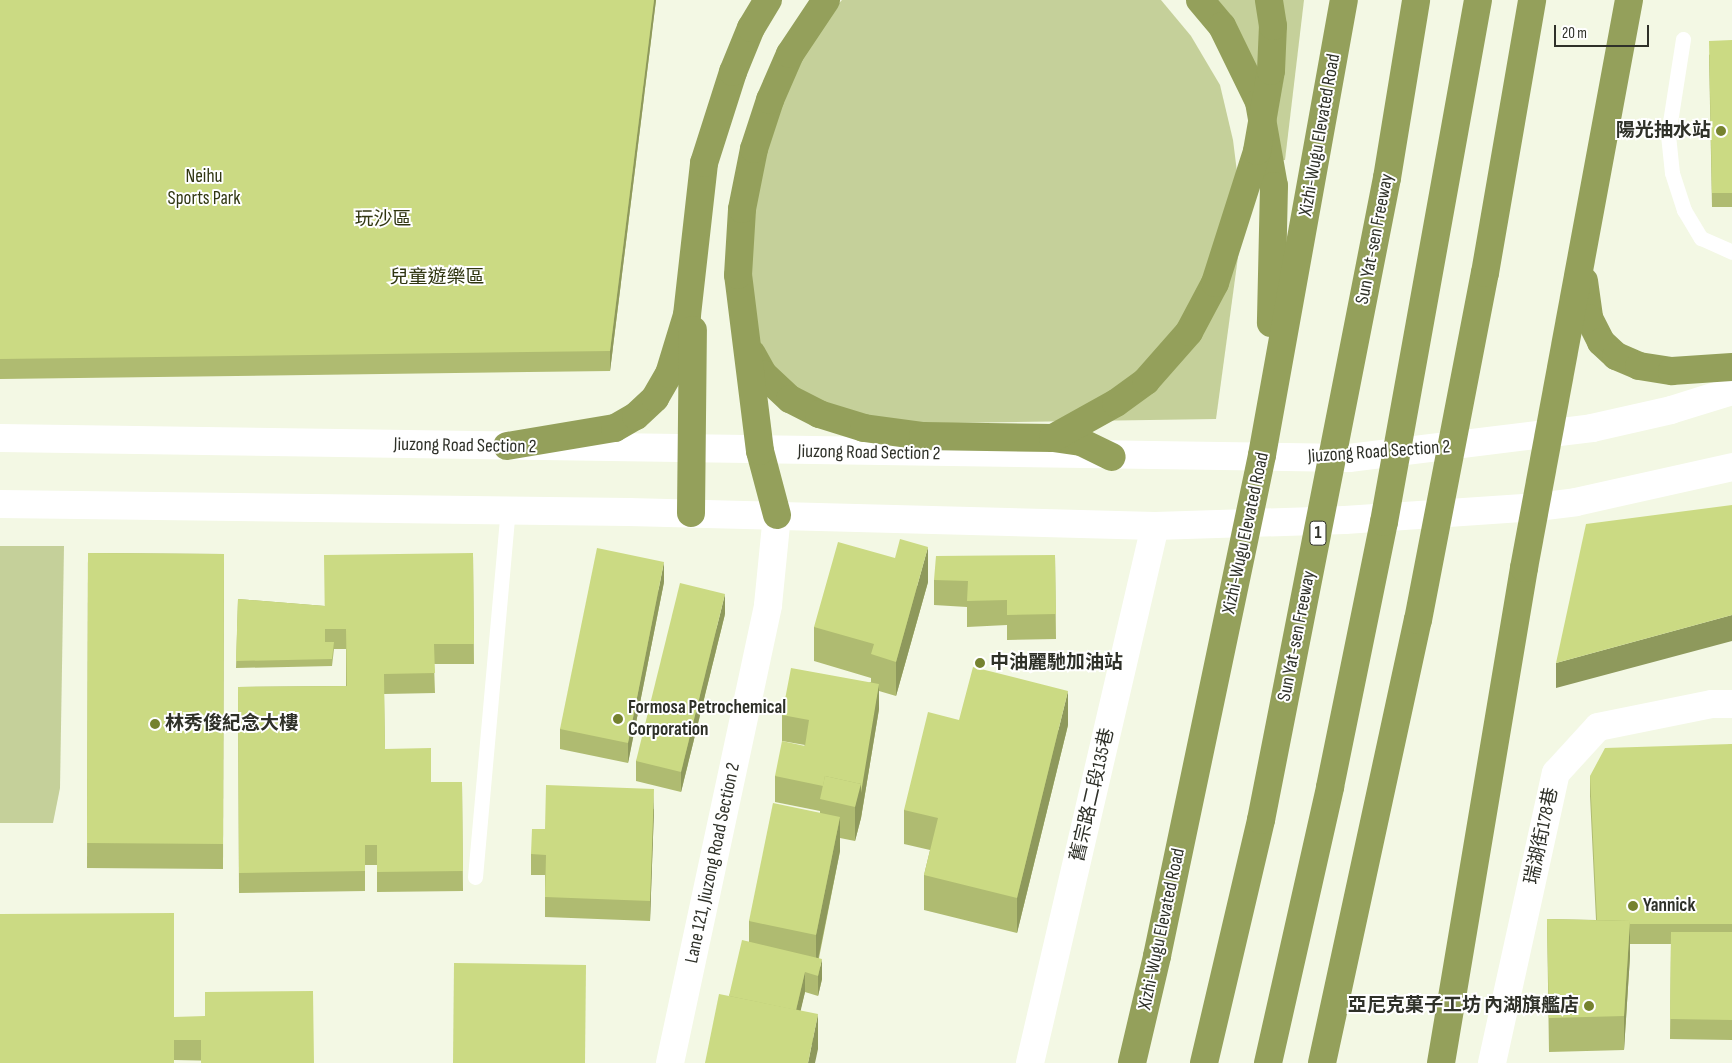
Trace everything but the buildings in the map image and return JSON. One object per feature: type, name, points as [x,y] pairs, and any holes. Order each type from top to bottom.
[{"type":"highway","points":[[507,446],[615,428],[636,416],[655,398],[678,352],[693,271],[704,162],[733,72],[751,28],[768,0]]},
{"type":"highway","points":[[777,515],[760,451],[738,274],[742,209],[754,149],[770,100],[790,54],[826,0]]},
{"type":"highway","points":[[1200,0],[1222,26],[1259,102],[1274,186],[1273,297],[1262,455]]},
{"type":"highway","points":[[1053,438],[1116,403],[1146,381],[1189,332],[1215,283],[1257,152],[1271,71],[1273,26],[1269,0]]},
{"type":"highway","name":"Xizhi-Wugu Elevated Road","points":[[1132,1063],[1157,956],[1262,455],[1344,0]]},
{"type":"highway","name":"Sun Yat-sen Freeway","points":[[1204,1063],[1261,820],[1387,178],[1416,0]]},
{"type":"highway","points":[[1268,1063],[1330,788],[1384,522],[1478,0]]},
{"type":"highway","points":[[1322,1063],[1418,620],[1485,273],[1532,0]]},
{"type":"highway","points":[[1441,1063],[1537,507],[1629,0]]},
{"type":"highway","points":[[1584,242],[1584,290],[1589,318],[1601,342],[1616,356],[1639,366],[1672,371],[1732,367]]},
{"type":"highway","points":[[691,513],[693,271]]},
{"type":"highway","points":[[748,346],[763,374],[790,399],[819,414],[864,428],[923,436],[1053,438],[1081,442],[1112,457]]},
{"type":"main road","name":"Jiuzong Road Section 2","points":[[0,438],[1112,457],[1349,458],[1550,435],[1671,410],[1732,391]]},
{"type":"main road","points":[[0,504],[691,513],[1155,526],[1345,520],[1537,507],[1576,502],[1732,467]]},
{"type":"main road","name":"Lane 121, Jiuzong Road Section 2","points":[[670,1063],[768,605],[777,515]]},
{"type":"main road","name":"舊宗路二段135巷","points":[[1030,1063],[1155,526]]},
{"type":"main road","name":"瑞湖街178巷","points":[[1492,1063],[1556,773],[1598,727],[1712,704],[1732,704]]},
{"type":"lane","points":[[1683,39],[1668,135],[1672,173],[1684,210],[1702,238],[1732,252]]},
{"type":"lane","points":[[475,878],[508,510]]},
{"type":"green space","points":[[842,0],[1161,0],[1191,36],[1220,85],[1233,140],[1243,220],[1216,419],[889,424],[769,392],[744,266],[757,166],[793,67],[825,18]]},
{"type":"green space","points":[[1195,0],[1304,0],[1285,160],[1275,161]]},
{"type":"green space","points":[[0,546],[64,546],[60,788],[53,823],[0,823]]},
{"type":"place","name":"陽光抽水站","points":[[1721,131]]},
{"type":"place","name":"中油麗馳加油站","points":[[980,663]]},
{"type":"place","name":"Formosa Petrochemical Corporation","points":[[618,719]]},
{"type":"place","name":"林秀俊紀念大樓","points":[[155,724]]},
{"type":"place","name":"Yannick","points":[[1633,906]]},
{"type":"place","name":"亞尼克菓子工坊 內湖旗艦店","points":[[1589,1006]]},
{"type":"park label","name":"Neihu Sports Park","points":[[204,188]]},
{"type":"park label","name":"玩沙區","points":[[383,220]]},
{"type":"park label","name":"兒童遊樂區","points":[[437,278]]}]
